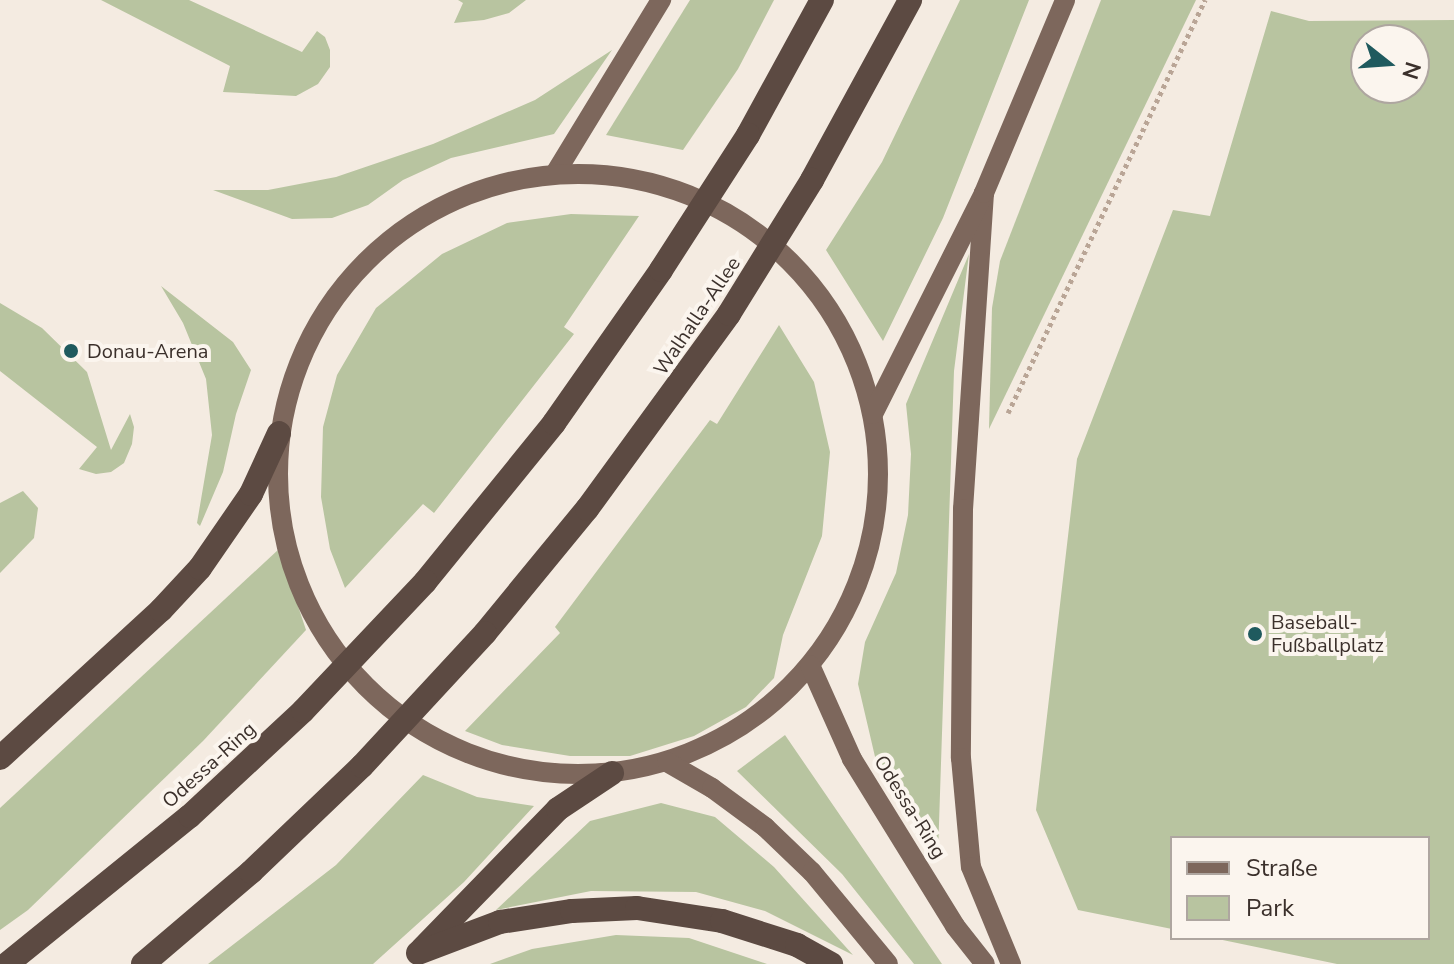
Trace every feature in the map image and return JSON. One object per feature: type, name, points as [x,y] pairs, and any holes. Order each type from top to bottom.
[{"type":"highway","name":"Odessa-Ring","points":[[7,964],[190,816],[303,711],[425,582],[554,423],[661,270],[748,135],[822,0]]},
{"type":"highway","name":"Walhalla-Allee","points":[[143,964],[251,872],[362,766],[485,633],[587,509],[729,314],[812,180],[910,0]]},
{"type":"highway","points":[[0,758],[161,610],[200,568],[251,494],[279,433]]},
{"type":"highway","points":[[411,959],[558,809],[612,773]]},
{"type":"highway","points":[[411,959],[500,922],[572,911],[637,908],[722,921],[797,945],[831,964]]},
{"type":"main road","points":[[556,172],[661,0]]},
{"type":"main road","points":[[873,414],[984,193],[1065,0]]},
{"type":"main road","points":[[556,172],[642,179],[724,209],[793,262],[844,332],[873,414],[877,503],[855,588],[810,665],[769,706],[720,739],[667,762],[612,773],[534,772],[459,751],[391,711],[337,655],[299,587],[279,512],[279,433],[294,373],[336,293],[397,232],[472,191],[556,172]]},
{"type":"main road","points":[[984,193],[963,509],[961,758],[971,867],[1011,964]]},
{"type":"main road","name":"Odessa-Ring","points":[[810,665],[852,759],[955,926],[985,964]]},
{"type":"main road","points":[[667,762],[712,788],[765,827],[812,872],[888,964]]},
{"type":"path","points":[[1001,427],[1205,0]]},
{"type":"green space","points":[[101,0],[189,0],[302,52],[317,31],[325,37],[330,50],[330,67],[318,84],[296,96],[223,92],[230,66]]},
{"type":"green space","points":[[458,0],[526,0],[509,13],[484,20],[454,23],[463,3]]},
{"type":"green space","points":[[690,0],[774,0],[738,69],[683,150],[606,135]]},
{"type":"green space","points":[[960,0],[1029,0],[943,218],[883,341],[826,250],[882,162]]},
{"type":"green space","points":[[1101,0],[1196,0],[989,429],[992,308],[1000,261]]},
{"type":"green space","name":"Baseball- Fußballplatz","points":[[1271,11],[1309,21],[1454,20],[1454,964],[1337,964],[1223,940],[1430,940],[1430,836],[1170,836],[1170,929],[1078,910],[1036,810],[1077,459],[1173,210],[1210,216]]},
{"type":"green space","points":[[612,50],[554,134],[451,158],[403,180],[368,205],[332,218],[292,219],[213,190],[268,190],[336,177],[433,144],[535,100]]},
{"type":"green space","points":[[571,214],[639,216],[564,327],[574,334],[434,513],[423,504],[345,588],[330,549],[321,497],[323,427],[337,375],[376,308],[442,254],[507,223]]},
{"type":"green space","points":[[969,254],[954,371],[938,854],[908,802],[876,761],[858,684],[865,642],[896,573],[908,515],[911,454],[906,404]]},
{"type":"green space","points":[[161,286],[233,342],[251,370],[236,414],[223,472],[200,526],[197,523],[212,435],[206,379],[183,323]]},
{"type":"green space","points":[[0,303],[42,328],[87,372],[111,450],[130,414],[134,427],[132,444],[124,463],[111,472],[96,474],[79,469],[97,447],[0,371]]},
{"type":"green space","points":[[779,325],[814,382],[830,452],[822,536],[783,635],[774,678],[746,707],[694,736],[630,756],[570,756],[502,745],[465,731],[560,633],[555,627],[710,420],[717,424]]},
{"type":"green space","points":[[23,491],[38,508],[34,538],[0,573],[0,503]]},
{"type":"green space","points":[[279,549],[306,630],[203,741],[28,910],[0,930],[0,808]]},
{"type":"green space","points":[[785,735],[942,964],[914,964],[842,874],[737,771]]},
{"type":"green space","points":[[423,775],[477,797],[534,806],[464,882],[373,964],[208,964],[336,865]]},
{"type":"green space","points":[[661,803],[715,817],[774,867],[853,955],[765,911],[696,892],[591,891],[496,910],[590,821]]},
{"type":"green space","points":[[616,935],[689,938],[767,964],[490,964],[532,949]]},
{"type":"place","name":"Donau-Arena","points":[[71,351]]},
{"type":"place","name":"Baseball- Fußballplatz","points":[[1255,634]]}]
